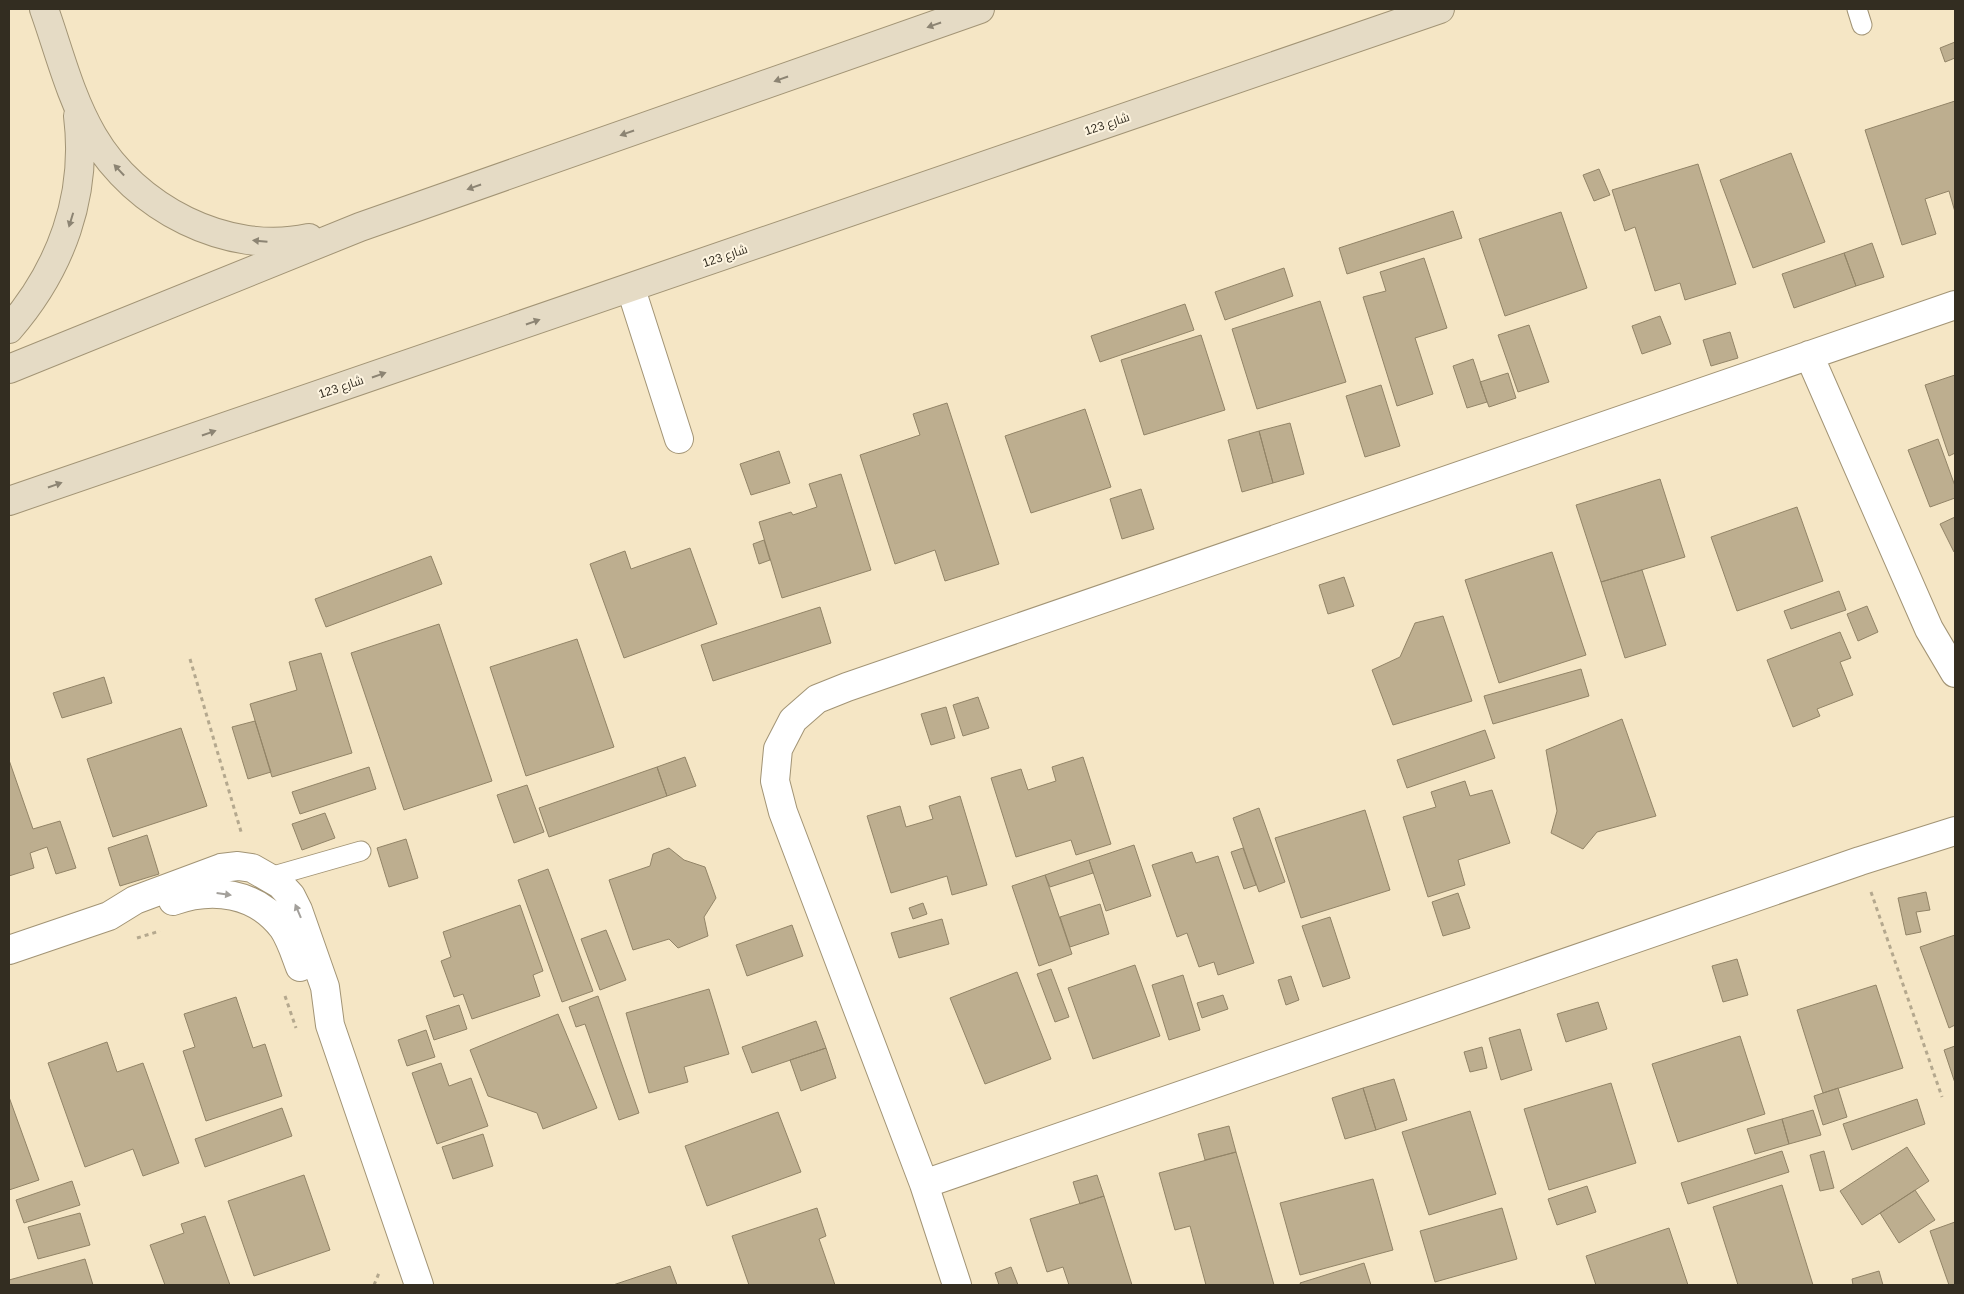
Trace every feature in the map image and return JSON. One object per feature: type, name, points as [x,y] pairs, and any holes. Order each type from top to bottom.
[{"type":"main road","points":[[44,9],[76,102],[93,137],[116,167],[143,194],[175,216],[210,231],[247,240],[285,243],[360,228]]},
{"type":"main road","points":[[9,369],[360,228],[980,9]]},
{"type":"main road","name":"شارع 123","points":[[9,501],[631,289],[1440,9]]},
{"type":"main road","points":[[9,329],[30,305],[49,275],[64,242],[74,208],[80,173],[81,138],[76,102]]},
{"type":"street","points":[[631,289],[679,439]]},
{"type":"street","points":[[957,1285],[924,1184],[784,812],[775,781],[778,750],[793,720],[817,699],[847,687],[1955,305]]},
{"type":"street","points":[[1810,355],[1929,629],[1955,673]]},
{"type":"street","points":[[924,1184],[1860,861],[1954,831]]},
{"type":"street","points":[[109,916],[134,900],[220,868],[238,866],[261,872],[291,896],[298,910],[325,987],[330,1025],[419,1285]]},
{"type":"street","points":[[9,950],[109,916],[136,913],[190,895],[207,892],[241,897],[256,905],[282,927],[291,942],[314,1001],[330,1025]]},
{"type":"lane","points":[[261,872],[361,852]]},
{"type":"path","points":[[190,659],[261,872]]},
{"type":"path","points":[[1860,861],[1942,1097]]},
{"type":"path","points":[[130,941],[168,928]]},
{"type":"path","points":[[285,995],[297,1032]]},
{"type":"path","points":[[374,1285],[379,1274],[378,1264]]},
{"type":"building","points":[[1955,42],[1955,58],[1945,62],[1940,48]]},
{"type":"building","points":[[1955,101],[1955,212],[1949,191],[1925,199],[1936,234],[1902,245],[1865,130]]},
{"type":"building","points":[[1791,153],[1825,242],[1753,268],[1720,180]]},
{"type":"building","points":[[1698,164],[1736,284],[1685,300],[1680,283],[1655,291],[1635,227],[1625,231],[1612,190]]},
{"type":"building","points":[[1599,169],[1610,195],[1594,201],[1583,175]]},
{"type":"building","points":[[1453,211],[1462,238],[1347,274],[1339,248]]},
{"type":"building","points":[[1561,212],[1587,288],[1505,316],[1479,239]]},
{"type":"building","points":[[1872,243],[1884,277],[1856,286],[1844,253]]},
{"type":"building","points":[[1844,253],[1856,286],[1794,308],[1782,274]]},
{"type":"building","points":[[1424,258],[1447,328],[1415,338],[1433,394],[1397,406],[1363,297],[1386,291],[1380,272]]},
{"type":"building","points":[[1284,268],[1293,296],[1225,320],[1215,292]]},
{"type":"building","points":[[1320,301],[1346,382],[1257,409],[1232,329]]},
{"type":"building","points":[[1185,304],[1194,330],[1100,362],[1091,336]]},
{"type":"building","points":[[1660,316],[1671,344],[1642,354],[1632,326]]},
{"type":"building","points":[[1529,325],[1549,382],[1518,392],[1498,335]]},
{"type":"building","points":[[1730,332],[1738,358],[1711,366],[1703,340]]},
{"type":"building","points":[[1201,335],[1225,410],[1144,435],[1121,360]]},
{"type":"building","points":[[1473,359],[1487,402],[1467,408],[1453,366]]},
{"type":"building","points":[[1508,373],[1516,398],[1489,407],[1480,382]]},
{"type":"building","points":[[1955,375],[1955,453],[1949,456],[1925,385]]},
{"type":"building","points":[[1381,385],[1400,446],[1365,457],[1346,396]]},
{"type":"building","points":[[947,403],[999,564],[945,581],[935,550],[895,564],[860,455],[920,435],[913,414]]},
{"type":"building","points":[[1085,409],[1111,487],[1031,513],[1005,436]]},
{"type":"building","points":[[1290,423],[1304,474],[1273,483],[1259,431]]},
{"type":"building","points":[[1259,431],[1273,483],[1242,492],[1228,440]]},
{"type":"building","points":[[1938,439],[1955,486],[1955,498],[1930,507],[1908,450]]},
{"type":"building","points":[[779,451],[790,483],[751,495],[740,464]]},
{"type":"building","points":[[841,474],[871,570],[782,598],[759,522],[791,512],[793,515],[817,507],[809,484]]},
{"type":"building","points":[[1660,479],[1685,557],[1601,582],[1576,505]]},
{"type":"building","points":[[1141,489],[1154,529],[1122,539],[1110,499]]},
{"type":"building","points":[[1797,507],[1823,581],[1737,611],[1711,537]]},
{"type":"building","points":[[1955,517],[1955,551],[1954,552],[1940,524]]},
{"type":"building","points":[[764,540],[770,560],[759,564],[753,544]]},
{"type":"building","points":[[690,548],[717,624],[624,658],[590,564],[625,551],[631,569]]},
{"type":"building","points":[[1552,552],[1586,655],[1499,683],[1465,580]]},
{"type":"building","points":[[431,556],[442,584],[326,627],[315,599]]},
{"type":"building","points":[[1642,570],[1666,645],[1625,658],[1601,582]]},
{"type":"building","points":[[1344,577],[1354,606],[1328,614],[1319,585]]},
{"type":"building","points":[[1839,591],[1846,610],[1791,629],[1784,611]]},
{"type":"building","points":[[1867,606],[1878,632],[1858,641],[1847,614]]},
{"type":"building","points":[[820,607],[831,643],[713,681],[701,645]]},
{"type":"building","points":[[1443,616],[1472,701],[1393,725],[1372,670],[1400,657],[1415,623]]},
{"type":"building","points":[[439,624],[492,781],[404,810],[351,653]]},
{"type":"building","points":[[1840,632],[1851,658],[1840,662],[1853,695],[1817,709],[1820,716],[1793,727],[1767,660]]},
{"type":"building","points":[[577,639],[614,747],[526,776],[490,667]]},
{"type":"building","points":[[321,653],[352,753],[272,777],[250,704],[297,690],[289,662]]},
{"type":"building","points":[[1581,669],[1589,696],[1493,724],[1484,696]]},
{"type":"building","points":[[104,677],[112,703],[62,718],[53,693]]},
{"type":"building","points":[[978,697],[989,728],[963,736],[953,705]]},
{"type":"building","points":[[946,707],[955,738],[931,745],[921,714]]},
{"type":"building","points":[[1622,719],[1656,816],[1597,832],[1583,849],[1551,833],[1557,811],[1546,750]]},
{"type":"building","points":[[255,721],[271,772],[248,779],[232,727]]},
{"type":"building","points":[[181,728],[207,806],[113,837],[87,759]]},
{"type":"building","points":[[1485,730],[1495,758],[1407,788],[1397,760]]},
{"type":"building","points":[[685,757],[696,786],[667,796],[657,767]]},
{"type":"building","points":[[1083,757],[1111,844],[1076,855],[1071,840],[1016,857],[991,778],[1021,769],[1028,790],[1056,781],[1052,767]]},
{"type":"building","points":[[9,760],[33,829],[60,821],[76,868],[56,874],[47,847],[30,853],[34,868],[9,876]]},
{"type":"building","points":[[369,767],[376,789],[300,814],[292,792]]},
{"type":"building","points":[[657,767],[667,796],[549,837],[539,808]]},
{"type":"building","points":[[1465,781],[1470,796],[1492,790],[1510,843],[1458,860],[1465,885],[1428,897],[1403,817],[1436,807],[1431,792]]},
{"type":"building","points":[[527,785],[544,832],[514,843],[497,795]]},
{"type":"building","points":[[960,796],[987,885],[952,895],[947,876],[891,893],[867,816],[900,806],[906,827],[933,819],[929,806]]},
{"type":"building","points":[[1259,808],[1285,882],[1259,892],[1233,818]]},
{"type":"building","points":[[1365,810],[1390,890],[1301,918],[1275,838]]},
{"type":"building","points":[[325,813],[335,838],[302,850],[292,824]]},
{"type":"building","points":[[147,835],[159,874],[120,886],[108,848]]},
{"type":"building","points":[[406,839],[418,878],[389,887],[377,848]]},
{"type":"building","points":[[1134,845],[1151,896],[1106,911],[1089,860]]},
{"type":"building","points":[[669,848],[684,860],[705,867],[716,898],[704,917],[708,936],[678,948],[669,939],[633,950],[609,880],[650,866],[653,854]]},
{"type":"building","points":[[1243,848],[1256,885],[1244,889],[1231,852]]},
{"type":"building","points":[[1192,852],[1196,863],[1218,856],[1254,963],[1218,975],[1214,962],[1199,967],[1187,933],[1177,937],[1152,865]]},
{"type":"building","points":[[1089,860],[1093,873],[1050,887],[1045,875]]},
{"type":"building","points":[[548,869],[593,991],[562,1002],[518,880]]},
{"type":"building","points":[[1045,875],[1072,954],[1039,966],[1012,886]]},
{"type":"building","points":[[1926,892],[1930,910],[1916,912],[1921,932],[1906,935],[1898,898]]},
{"type":"building","points":[[1458,893],[1470,928],[1443,936],[1432,902]]},
{"type":"building","points":[[923,903],[927,914],[913,919],[909,908]]},
{"type":"building","points":[[1100,904],[1109,934],[1070,947],[1060,917]]},
{"type":"building","points":[[520,905],[543,971],[533,975],[540,996],[472,1019],[463,994],[454,997],[441,961],[451,957],[443,932]]},
{"type":"building","points":[[1330,917],[1350,978],[1323,987],[1302,926]]},
{"type":"building","points":[[942,919],[949,944],[899,958],[891,933]]},
{"type":"building","points":[[792,925],[803,956],[747,976],[736,945]]},
{"type":"building","points":[[606,930],[626,980],[600,990],[581,939]]},
{"type":"building","points":[[1955,935],[1955,1025],[1949,1028],[1920,947]]},
{"type":"building","points":[[1737,959],[1748,995],[1723,1002],[1712,966]]},
{"type":"building","points":[[1135,965],[1160,1036],[1093,1059],[1068,988]]},
{"type":"building","points":[[1051,969],[1069,1017],[1055,1022],[1037,974]]},
{"type":"building","points":[[1017,972],[1051,1059],[985,1084],[950,998]]},
{"type":"building","points":[[1183,975],[1200,1030],[1169,1040],[1152,985]]},
{"type":"building","points":[[1291,976],[1299,1000],[1286,1005],[1278,980]]},
{"type":"building","points":[[1876,985],[1903,1068],[1823,1093],[1797,1010]]},
{"type":"building","points":[[709,989],[729,1054],[684,1067],[688,1082],[649,1093],[626,1013]]},
{"type":"building","points":[[1223,995],[1228,1009],[1202,1018],[1197,1003]]},
{"type":"building","points":[[598,996],[639,1113],[619,1120],[585,1024],[576,1027],[569,1007]]},
{"type":"building","points":[[236,997],[253,1048],[265,1044],[282,1096],[206,1121],[183,1051],[195,1047],[184,1014]]},
{"type":"building","points":[[1598,1002],[1607,1029],[1566,1042],[1557,1014]]},
{"type":"building","points":[[459,1005],[467,1029],[434,1040],[426,1016]]},
{"type":"building","points":[[558,1014],[597,1108],[543,1129],[537,1113],[488,1096],[470,1050]]},
{"type":"building","points":[[816,1021],[826,1048],[752,1073],[742,1047]]},
{"type":"building","points":[[1520,1029],[1532,1070],[1501,1080],[1489,1038]]},
{"type":"building","points":[[426,1030],[435,1057],[407,1066],[398,1040]]},
{"type":"building","points":[[1740,1036],[1765,1114],[1678,1142],[1652,1064]]},
{"type":"building","points":[[107,1042],[117,1072],[143,1063],[179,1163],[143,1176],[133,1149],[85,1167],[48,1063]]},
{"type":"building","points":[[1955,1046],[1955,1083],[1944,1050]]},
{"type":"building","points":[[1482,1047],[1487,1068],[1470,1072],[1464,1052]]},
{"type":"building","points":[[826,1048],[836,1078],[801,1091],[790,1060]]},
{"type":"building","points":[[441,1063],[449,1086],[471,1078],[488,1126],[437,1144],[412,1073]]},
{"type":"building","points":[[1394,1079],[1407,1120],[1376,1130],[1363,1088]]},
{"type":"building","points":[[1611,1083],[1636,1163],[1549,1190],[1524,1109]]},
{"type":"building","points":[[1363,1088],[1376,1130],[1345,1139],[1332,1098]]},
{"type":"building","points":[[1838,1088],[1847,1117],[1823,1125],[1814,1096]]},
{"type":"building","points":[[9,1097],[39,1180],[9,1190]]},
{"type":"building","points":[[1917,1099],[1925,1124],[1852,1150],[1843,1124]]},
{"type":"building","points":[[282,1108],[292,1136],[205,1167],[195,1139]]},
{"type":"building","points":[[1813,1110],[1821,1135],[1789,1144],[1782,1119]]},
{"type":"building","points":[[1470,1111],[1496,1194],[1429,1215],[1402,1132]]},
{"type":"building","points":[[778,1112],[801,1172],[707,1206],[685,1146]]},
{"type":"building","points":[[1782,1119],[1789,1144],[1755,1154],[1747,1129]]},
{"type":"building","points":[[1229,1126],[1236,1152],[1205,1160],[1198,1134]]},
{"type":"building","points":[[483,1134],[493,1166],[453,1179],[442,1147]]},
{"type":"building","points":[[1907,1147],[1929,1181],[1862,1225],[1840,1191]]},
{"type":"building","points":[[1782,1151],[1789,1172],[1688,1204],[1681,1183]]},
{"type":"building","points":[[1824,1151],[1834,1188],[1820,1191],[1810,1155]]},
{"type":"building","points":[[1236,1152],[1274,1285],[1206,1285],[1190,1226],[1175,1230],[1159,1173]]},
{"type":"building","points":[[304,1175],[330,1250],[254,1276],[228,1201]]},
{"type":"building","points":[[1097,1175],[1104,1196],[1080,1204],[1073,1182]]},
{"type":"building","points":[[1373,1179],[1393,1250],[1300,1275],[1280,1203]]},
{"type":"building","points":[[72,1181],[80,1205],[24,1223],[16,1200]]},
{"type":"building","points":[[1782,1185],[1813,1285],[1738,1285],[1713,1207]]},
{"type":"building","points":[[1587,1186],[1596,1212],[1557,1225],[1548,1199]]},
{"type":"building","points":[[1915,1190],[1935,1220],[1899,1243],[1880,1213]]},
{"type":"building","points":[[1104,1196],[1132,1285],[1069,1285],[1063,1267],[1047,1272],[1030,1219]]},
{"type":"building","points":[[817,1208],[826,1236],[819,1239],[835,1285],[749,1285],[732,1236]]},
{"type":"building","points":[[1502,1208],[1517,1259],[1435,1282],[1420,1231]]},
{"type":"building","points":[[80,1213],[90,1245],[38,1259],[28,1227]]},
{"type":"building","points":[[205,1216],[230,1285],[165,1285],[150,1245],[184,1233],[181,1224]]},
{"type":"building","points":[[1955,1222],[1955,1285],[1949,1285],[1930,1231]]},
{"type":"building","points":[[1669,1228],[1688,1285],[1596,1285],[1586,1256]]},
{"type":"building","points":[[85,1259],[93,1285],[9,1285],[9,1280]]},
{"type":"building","points":[[1364,1263],[1371,1285],[1301,1285],[1300,1283]]},
{"type":"building","points":[[670,1266],[677,1285],[613,1285]]},
{"type":"building","points":[[1011,1267],[1018,1285],[999,1285],[995,1273]]},
{"type":"building","points":[[1879,1271],[1883,1285],[1853,1285],[1852,1279]]}]
